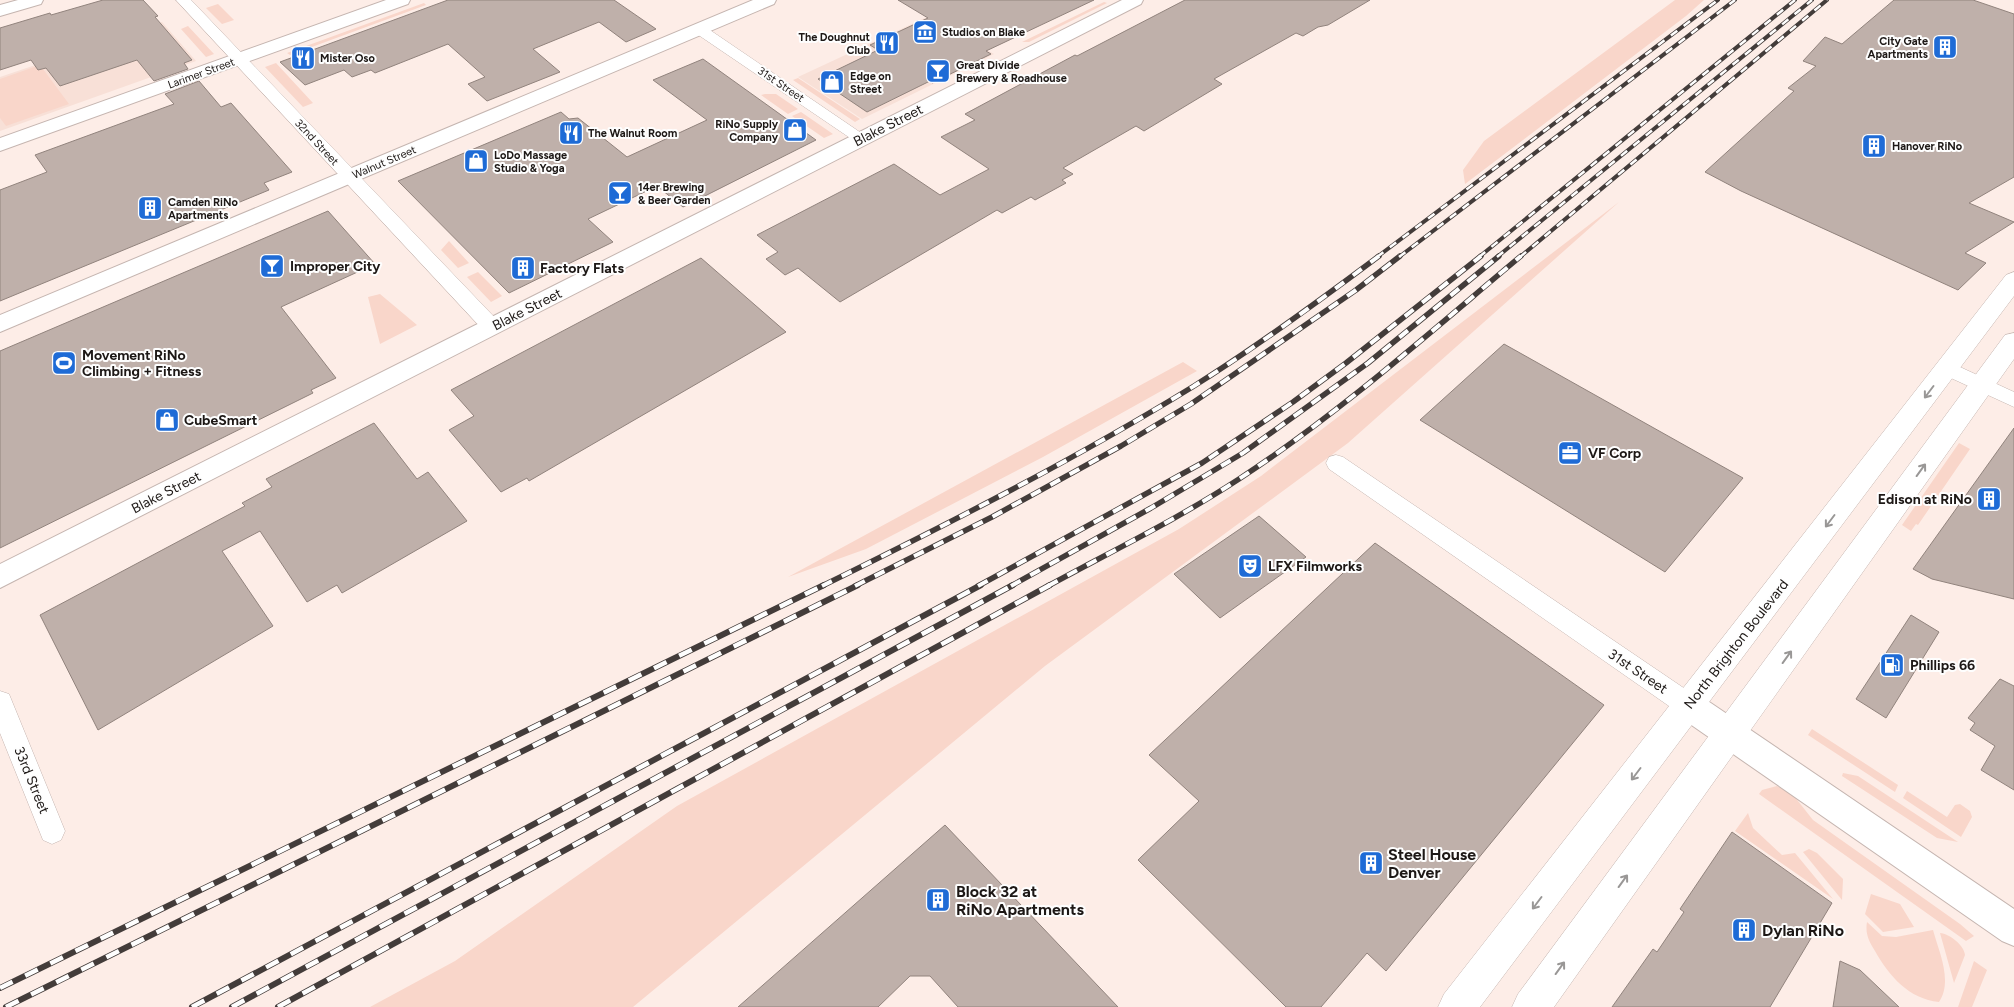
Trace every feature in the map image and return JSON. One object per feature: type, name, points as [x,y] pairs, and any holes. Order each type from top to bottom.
[{"type":"main road","name":"North Brighton Boulevard","points":[[1457,1007],[2014,280]]},
{"type":"main road","points":[[1531,1007],[2014,341]]},
{"type":"street","points":[[0,11],[35,0]]},
{"type":"street","name":"32nd Street","points":[[183,0],[492,327]]},
{"type":"street","name":"Larimer Street","points":[[0,145],[402,0]]},
{"type":"street","name":"Walnut Street","points":[[0,324],[768,0]]},
{"type":"street","name":"Blake Street","points":[[0,577],[1134,0]]},
{"type":"street","name":"31st Street","points":[[699,29],[862,139]]},
{"type":"street","points":[[1948,368],[2014,400]]},
{"type":"street","name":"31st Street","points":[[1336,463],[2014,929]]},
{"type":"street","name":"33rd Street","points":[[0,702],[52,831]]},
{"type":"shaded area","points":[[1675,0],[1704,0],[1686,16],[1465,184],[1463,170],[1484,141]]},
{"type":"shaded area","points":[[1104,2],[1107,3],[1029,42],[1022,42]]},
{"type":"shaded area","points":[[424,3],[426,5],[290,55],[287,53]]},
{"type":"shaded area","points":[[218,4],[234,20],[222,24],[206,8]]},
{"type":"shaded area","points":[[929,16],[994,54],[862,119],[798,77]]},
{"type":"shaded area","points":[[162,22],[196,61],[0,131],[0,77]]},
{"type":"shaded area","points":[[188,26],[214,54],[206,57],[181,29]]},
{"type":"shaded area","points":[[276,63],[313,103],[303,107],[265,67]]},
{"type":"shaded area","points":[[40,65],[69,104],[6,126],[0,118],[0,79]]},
{"type":"shaded area","points":[[798,78],[860,119],[855,122],[793,80]]},
{"type":"shaded area","points":[[776,94],[798,109],[788,114],[761,95]]},
{"type":"shaded area","points":[[801,112],[833,134],[824,138],[792,116]]},
{"type":"shaded area","points":[[1619,202],[1348,443],[1045,666],[633,1007],[370,1007],[455,961],[677,806],[1179,529],[1261,476]]},
{"type":"shaded area","points":[[449,241],[469,263],[458,268],[441,250]]},
{"type":"shaded area","points":[[478,272],[502,296],[491,302],[467,277]]},
{"type":"shaded area","points":[[380,294],[417,325],[380,344],[368,297]]},
{"type":"shaded area","points":[[1183,362],[1197,371],[1043,457],[866,549],[788,577]]},
{"type":"shaded area","points":[[1959,443],[1970,449],[1918,525],[1916,524],[1911,531],[1902,525]]},
{"type":"shaded area","points":[[1812,729],[1898,785],[1895,792],[1808,735]]},
{"type":"shaded area","points":[[1843,773],[1858,776],[1958,842],[1937,838],[1842,776]]},
{"type":"shaded area","points":[[1777,786],[1794,796],[1813,820],[1960,924],[1974,936],[1966,941],[1759,794],[1762,790]]},
{"type":"shaded area","points":[[1907,791],[1947,817],[1955,805],[1960,804],[1970,811],[1972,817],[1961,837],[1903,798]]},
{"type":"shaded area","points":[[1748,813],[1753,828],[1782,855],[1795,853],[1833,899],[1735,831]]},
{"type":"shaded area","points":[[1809,849],[1817,853],[1843,879],[1842,900],[1803,852]]},
{"type":"shaded area","points":[[1871,894],[1900,904],[1914,927],[1883,932],[1865,914]]},
{"type":"shaded area","points":[[1867,922],[1882,936],[1896,937],[1933,930],[1944,966],[1945,976],[1943,994],[1939,1002],[1918,996],[1901,985],[1893,977],[1869,941]]},
{"type":"shaded area","points":[[1940,933],[1948,935],[1956,941],[1964,951],[1965,955],[1954,983]]},
{"type":"shaded area","points":[[1974,961],[1987,970],[1972,1007],[1958,1007]]},
{"type":"building","points":[[103,0],[143,0],[192,60],[184,63],[188,69],[154,81],[137,60],[60,86],[46,68],[38,70],[31,60],[0,70],[0,28]]},
{"type":"building","points":[[448,0],[614,0],[656,29],[626,42],[599,22],[533,49],[560,72],[487,101],[468,84],[485,77],[448,44],[375,73],[371,70],[352,77],[344,70],[305,85],[280,62]]},
{"type":"building","points":[[898,0],[1094,0],[986,51],[991,54],[867,112],[818,79],[878,50],[870,45],[928,18]]},
{"type":"building","points":[[1185,0],[1370,0],[1328,25],[1318,27],[1303,36],[1296,33],[1214,79],[1222,84],[1144,131],[1136,126],[1063,168],[1073,174],[1062,180],[1066,183],[1035,200],[1031,197],[1002,213],[997,210],[840,302],[798,268],[785,275],[766,259],[778,252],[757,235],[894,164],[940,195],[989,169],[941,137],[975,120],[965,114],[1075,55],[1077,56]]},
{"type":"building","name":"Hanover RiNo","points":[[1894,0],[1973,0],[2014,14],[2014,177],[1969,203],[2014,222],[1965,253],[1986,263],[1958,290],[1741,191],[1705,172],[1794,91],[1788,88],[1816,66],[1803,61],[1825,37],[1842,44]]},
{"type":"building","points":[[703,59],[816,140],[683,207],[657,186],[588,219],[613,242],[509,293],[398,181],[561,112],[569,119],[578,118],[627,157],[707,120],[653,80]]},
{"type":"building","name":"Camden RiNo Apartments","points":[[199,81],[221,107],[231,103],[292,172],[264,183],[269,190],[0,301],[0,190],[47,172],[35,155],[174,104],[165,94]]},
{"type":"building","points":[[328,211],[375,264],[281,307],[336,378],[311,390],[313,393],[0,548],[0,351]]},
{"type":"building","points":[[701,258],[786,332],[529,481],[527,478],[501,492],[449,430],[474,416],[451,390]]},
{"type":"building","points":[[1504,344],[1743,478],[1665,572],[1420,420]]},
{"type":"building","points":[[374,423],[417,479],[428,472],[467,521],[342,593],[337,585],[307,602],[260,531],[222,551],[273,626],[98,730],[40,615],[245,506],[242,503],[272,487],[266,479]]},
{"type":"building","name":"Edison at RiNo","points":[[2014,428],[2014,599],[1932,579],[1913,569]]},
{"type":"building","points":[[1259,516],[1306,557],[1220,618],[1174,574]]},
{"type":"building","name":"Steel House Denver","points":[[1375,543],[1604,705],[1386,971],[1367,953],[1321,1007],[1286,1007],[1138,860],[1199,801],[1149,755]]},
{"type":"building","points":[[1911,615],[1939,632],[1886,718],[1856,699]]},
{"type":"building","points":[[2000,679],[2014,686],[2014,790],[1981,770],[1995,746],[1970,730],[1975,723],[1968,718]]},
{"type":"building","name":"Block 32 at RiNo Apartments","points":[[945,825],[1118,1007],[958,1007],[930,976],[910,976],[878,1007],[738,1007]]},
{"type":"building","name":"Dylan RiNo","points":[[1732,832],[1832,903],[1770,1007],[1612,1007],[1653,949],[1657,952],[1684,912],[1680,909]]},
{"type":"building","name":"Dylan RiNo","points":[[1840,961],[1860,970],[1899,1007],[1833,1007]]},
{"type":"railway","points":[[1377,257],[1718,0]]},
{"type":"railway","points":[[1399,257],[1735,0]]},
{"type":"railway","points":[[1479,257],[1795,0]]},
{"type":"railway","points":[[1497,257],[1812,0]]},
{"type":"railway","points":[[1520,257],[1827,0]]},
{"type":"railway","points":[[824,585],[1010,490],[1149,413],[1241,355],[1379,256]]},
{"type":"railway","points":[[855,586],[992,517],[1121,446],[1191,404],[1356,290],[1400,256]]},
{"type":"railway","points":[[978,586],[1202,463],[1293,402],[1346,363],[1481,256]]},
{"type":"railway","points":[[1011,586],[1151,508],[1243,453],[1368,363],[1499,256]]},
{"type":"railway","points":[[1048,586],[1192,508],[1276,454],[1383,372],[1521,256]]},
{"type":"railway","points":[[0,988],[824,585]]},
{"type":"railway","points":[[6,1007],[858,585]]},
{"type":"railway","points":[[192,1007],[981,585]]},
{"type":"railway","points":[[232,1007],[1013,585]]},
{"type":"railway","points":[[278,1007],[1050,585]]},
{"type":"place","name":"Studios on Blake","points":[[925,32]]},
{"type":"place","name":"The Doughnut Club","points":[[887,43]]},
{"type":"place","name":"City Gate Apartments","points":[[1945,47]]},
{"type":"place","name":"Mister Oso","points":[[303,58]]},
{"type":"place","name":"Great Divide Brewery & Roadhouse","points":[[938,71]]},
{"type":"place","name":"Edge on Street","points":[[832,82]]},
{"type":"place","name":"RiNo Supply Company","points":[[795,130]]},
{"type":"place","name":"The Walnut Room","points":[[571,133]]},
{"type":"place","name":"Hanover RiNo","points":[[1874,146]]},
{"type":"place","name":"LoDo Massage Studio & Yoga","points":[[476,161]]},
{"type":"place","name":"14er Brewing & Beer Garden","points":[[620,193]]},
{"type":"place","name":"Camden RiNo Apartments","points":[[150,208]]},
{"type":"place","name":"Improper City","points":[[272,266]]},
{"type":"place","name":"Factory Flats","points":[[523,268]]},
{"type":"place","name":"Movement RiNo Climbing + Fitness","points":[[64,363]]},
{"type":"place","name":"CubeSmart","points":[[167,420]]},
{"type":"place","name":"VF Corp","points":[[1570,453]]},
{"type":"place","name":"Edison at RiNo","points":[[1989,499]]},
{"type":"place","name":"LFX Filmworks","points":[[1250,566]]},
{"type":"place","name":"Phillips 66","points":[[1892,665]]},
{"type":"place","name":"Steel House Denver","points":[[1371,863]]},
{"type":"place","name":"Block 32 at RiNo Apartments","points":[[938,900]]},
{"type":"place","name":"Dylan RiNo","points":[[1744,930]]}]
